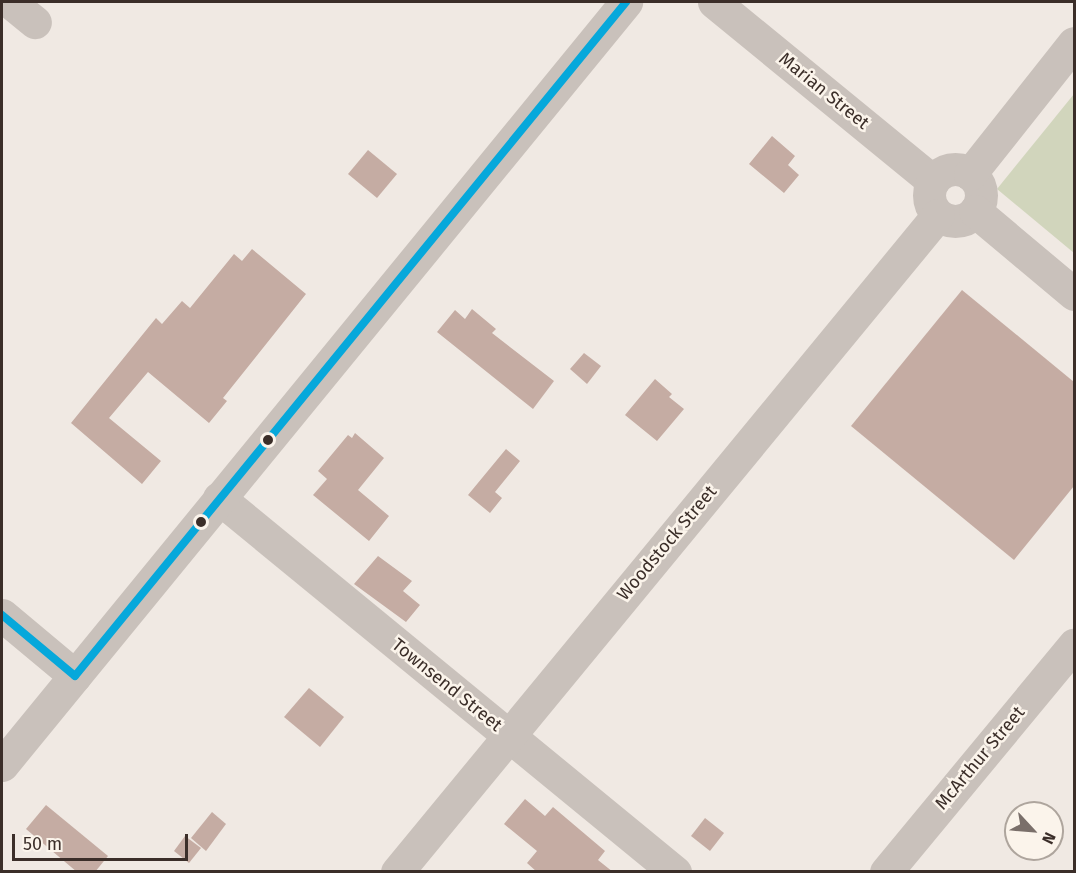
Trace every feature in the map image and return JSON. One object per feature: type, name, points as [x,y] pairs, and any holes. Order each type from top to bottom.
[{"type":"street","points":[[10,2],[36,22]]},
{"type":"street","points":[[2,765],[626,2]]},
{"type":"street","name":"Marian Street","points":[[714,2],[933,181]]},
{"type":"street","points":[[970,174],[1074,43]]},
{"type":"street","points":[[962,170],[970,174],[980,187],[979,204],[975,211],[957,221],[938,215],[929,195],[933,181],[946,171],[962,170]]},
{"type":"street","points":[[975,211],[1074,294]]},
{"type":"street","name":"Woodstock Street","points":[[397,872],[938,215]]},
{"type":"street","name":"Townsend Street","points":[[219,498],[675,872]]},
{"type":"street","points":[[2,615],[75,676]]},
{"type":"street","name":"McArthur Street","points":[[886,872],[1074,645]]},
{"type":"green space","points":[[1074,94],[1074,253],[997,189]]},
{"type":"building","points":[[772,136],[795,156],[788,165],[799,175],[784,193],[749,164]]},
{"type":"building","points":[[368,150],[397,174],[377,198],[348,174]]},
{"type":"building","points":[[252,249],[306,294],[223,398],[227,401],[209,423],[148,372],[109,418],[161,461],[142,484],[71,423],[156,318],[162,324],[182,301],[190,308],[234,254],[242,261]]},
{"type":"building","points":[[962,290],[1074,382],[1074,486],[1014,560],[851,426]]},
{"type":"building","points":[[472,309],[496,329],[492,333],[554,381],[533,409],[437,332],[455,310],[465,319]]},
{"type":"building","points":[[584,353],[601,366],[587,384],[570,369]]},
{"type":"building","points":[[655,379],[672,394],[669,397],[684,409],[657,441],[625,415]]},
{"type":"building","points":[[355,433],[384,458],[358,490],[389,516],[369,541],[313,495],[327,479],[318,471],[348,435],[352,438]]},
{"type":"building","points":[[506,449],[520,461],[495,492],[502,498],[490,513],[468,495]]},
{"type":"building","points":[[378,556],[412,581],[403,591],[420,605],[406,622],[354,584]]},
{"type":"building","points":[[309,688],[344,717],[320,747],[284,717]]},
{"type":"building","points":[[525,799],[545,816],[553,807],[605,851],[598,860],[613,872],[537,872],[527,863],[537,851],[504,824]]},
{"type":"building","points":[[46,805],[108,856],[95,872],[77,872],[26,829]]},
{"type":"building","points":[[212,812],[226,824],[206,851],[191,838]]},
{"type":"building","points":[[705,818],[724,833],[710,851],[691,836]]},
{"type":"building","points":[[185,836],[201,848],[189,863],[174,851]]},
{"type":"transit line","points":[[2,615],[75,676],[626,2]]}]
